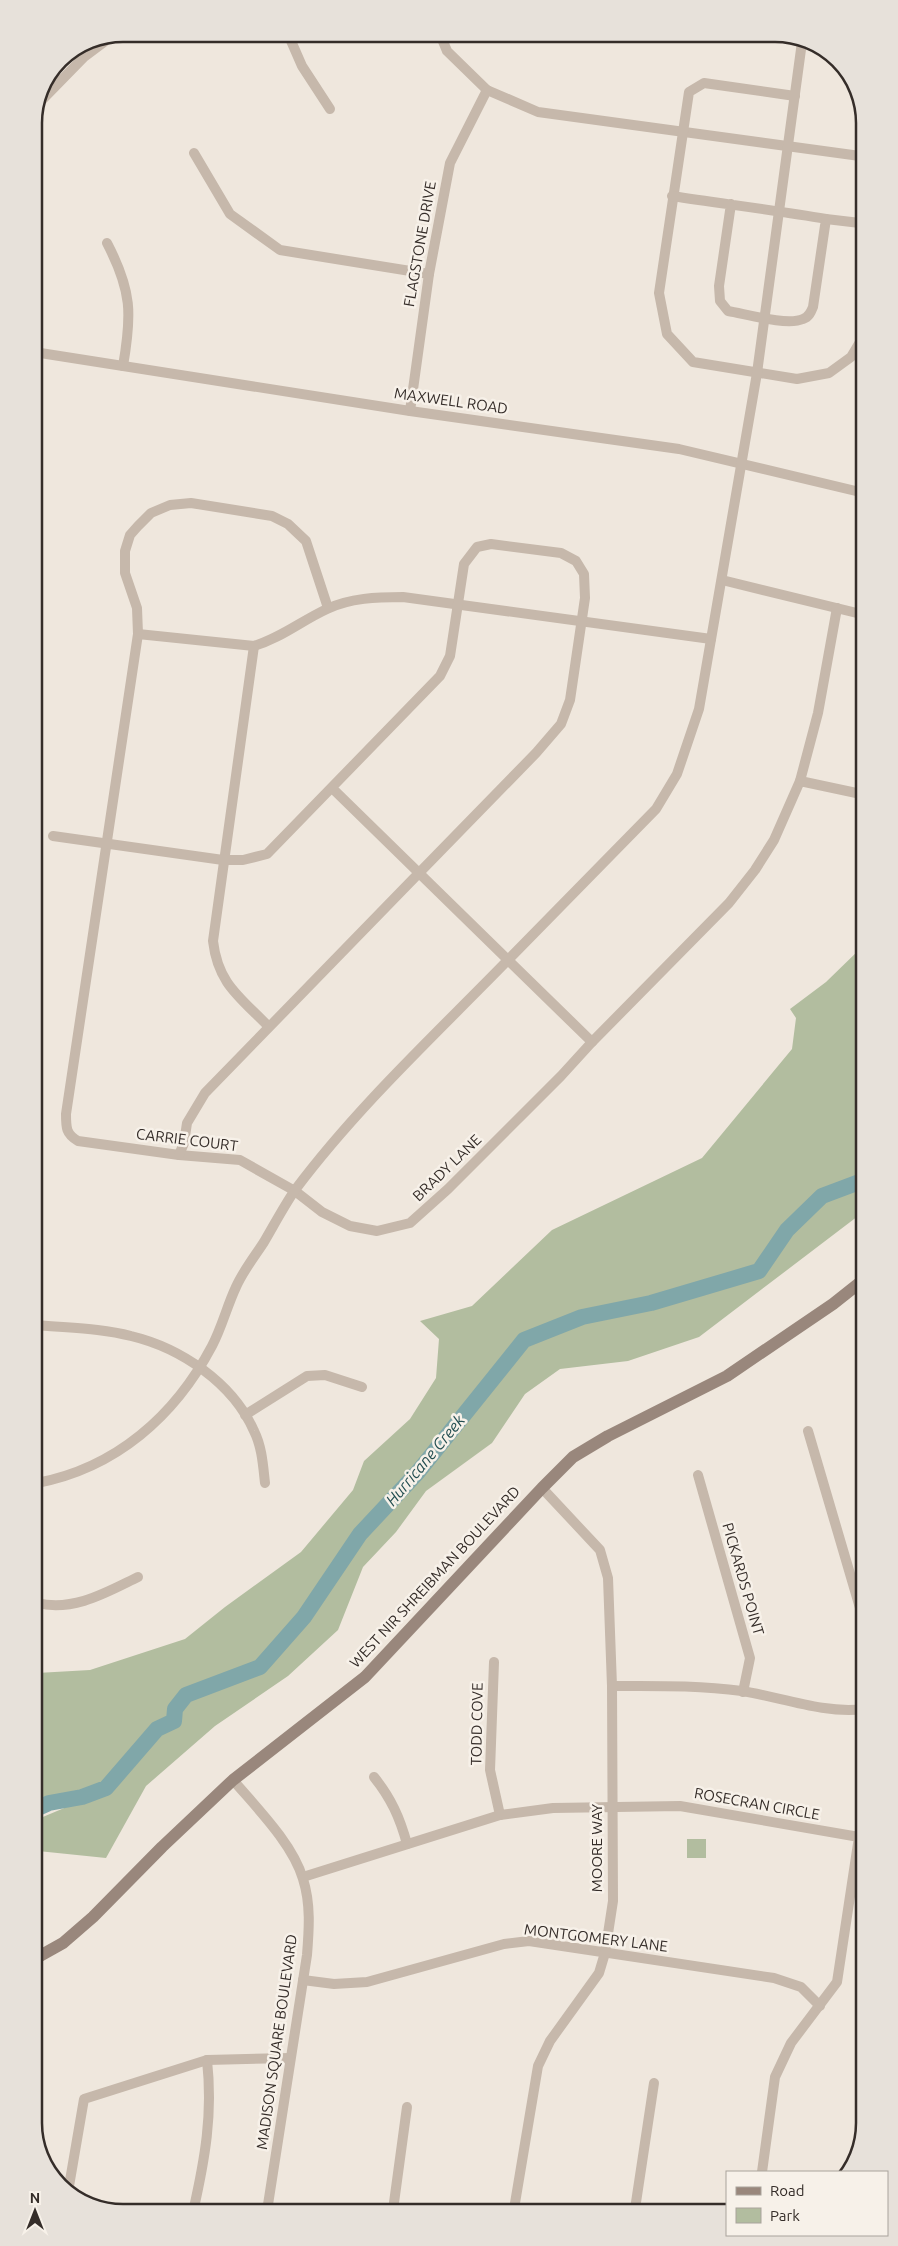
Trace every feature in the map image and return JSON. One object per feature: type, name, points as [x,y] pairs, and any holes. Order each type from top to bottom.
[{"type":"main road","name":"WEST NIR SHREIBMAN BOULEVARD","points":[[42,1955],[63,1943],[93,1917],[162,1847],[233,1780],[365,1677],[573,1457],[608,1436],[727,1376],[833,1304],[856,1286]]},
{"type":"street","points":[[292,42],[302,66],[330,109]]},
{"type":"street","points":[[443,42],[447,51],[487,90],[538,112],[856,155]]},
{"type":"street","points":[[56,80],[97,48]]},
{"type":"street","points":[[42,1482],[84,1470],[128,1446],[166,1411],[199,1368],[213,1345],[236,1286],[294,1191],[354,1118],[656,809],[677,774],[699,709],[743,463],[765,317],[801,48]]},
{"type":"street","points":[[795,96],[704,83],[696,86],[689,92],[659,293],[667,334],[693,362],[797,379],[830,374],[851,357],[856,349]]},
{"type":"street","name":"FLAGSTONE DRIVE","points":[[410,411],[429,274],[450,163],[487,90]]},
{"type":"street","points":[[194,153],[230,214],[280,250],[429,274]]},
{"type":"street","points":[[672,196],[856,222]]},
{"type":"street","points":[[731,204],[719,286],[720,301],[728,311],[765,317],[791,320],[803,319],[811,314],[826,218]]},
{"type":"street","points":[[108,243],[122,270],[129,301],[130,328],[123,366]]},
{"type":"street","name":"MAXWELL ROAD","points":[[43,353],[410,411],[679,449],[856,491]]},
{"type":"street","points":[[106,844],[138,634],[137,608],[125,573],[125,551],[130,535],[138,526],[151,513],[170,504],[200,504],[272,516],[288,524],[306,541],[328,608]]},
{"type":"street","points":[[53,836],[223,860],[242,860],[267,854],[440,676],[450,656],[464,564],[468,555],[477,547],[491,544],[561,553],[576,561],[584,574],[585,598],[570,700],[561,724],[536,753],[268,1026],[205,1093],[187,1123],[180,1155]]},
{"type":"street","points":[[722,580],[856,613]]},
{"type":"street","points":[[138,634],[254,646],[271,641],[328,608],[371,597],[402,597],[711,639]]},
{"type":"street","name":"BRADY LANE","points":[[294,1191],[322,1212],[350,1226],[377,1231],[410,1223],[448,1189],[561,1076],[729,903],[755,870],[774,840],[800,781],[818,713],[837,608]]},
{"type":"street","points":[[254,646],[213,941],[218,968],[235,994],[268,1026]]},
{"type":"street","points":[[800,781],[856,793]]},
{"type":"street","points":[[332,788],[592,1042]]},
{"type":"street","name":"CARRIE COURT","points":[[106,844],[66,1114],[66,1129],[70,1136],[78,1141],[180,1155],[240,1160],[294,1191]]},
{"type":"street","points":[[42,1326],[129,1335],[173,1351],[199,1368],[233,1398],[246,1415],[261,1449],[265,1483]]},
{"type":"street","points":[[246,1415],[308,1376],[325,1375],[362,1387]]},
{"type":"street","points":[[808,1431],[856,1594]]},
{"type":"street","name":"PICKARDS POINT","points":[[698,1475],[750,1658],[743,1692]]},
{"type":"street","name":"MOORE WAY","points":[[515,2204],[538,2066],[550,2041],[599,1973],[613,1901],[612,1686],[608,1578],[600,1550],[542,1488]]},
{"type":"street","points":[[42,1603],[65,1605],[84,1601],[138,1576]]},
{"type":"street","name":"TODD COVE","points":[[494,1662],[490,1770],[500,1815]]},
{"type":"street","points":[[612,1686],[687,1685],[743,1692],[816,1706],[856,1709]]},
{"type":"street","points":[[374,1777],[388,1795],[399,1816],[407,1844]]},
{"type":"street","name":"MADISON SQUARE BOULEVARD","points":[[233,1780],[285,1844],[303,1878],[310,1924],[303,1980],[267,2203]]},
{"type":"street","name":"ROSECRAN CIRCLE","points":[[303,1878],[500,1815],[553,1808],[680,1806],[856,1836]]},
{"type":"street","name":"ROSECRAN CIRCLE","points":[[762,2171],[776,2077],[791,2043],[837,1982],[856,1857]]},
{"type":"street","name":"MONTGOMERY LANE","points":[[303,1980],[334,1984],[367,1982],[504,1944],[529,1941],[774,1978],[801,1986],[820,2006]]},
{"type":"street","points":[[70,2183],[84,2099],[207,2060],[290,2058]]},
{"type":"street","points":[[195,2203],[209,2131],[211,2094],[207,2060]]},
{"type":"street","points":[[636,2204],[654,2083]]},
{"type":"street","points":[[394,2203],[407,2107]]},
{"type":"green space","points":[[856,953],[856,1218],[699,1337],[628,1361],[560,1369],[525,1394],[492,1443],[426,1491],[396,1532],[363,1567],[338,1630],[288,1676],[215,1726],[146,1786],[106,1858],[42,1851],[42,1817],[69,1806],[62,1796],[42,1800],[42,1673],[90,1670],[185,1639],[225,1607],[301,1552],[353,1490],[364,1461],[410,1419],[436,1378],[439,1339],[420,1321],[472,1306],[552,1230],[702,1158],[792,1049],[796,1018],[790,1009],[826,982]]},
{"type":"green space","points":[[687,1839],[706,1839],[706,1858],[687,1858]]},
{"type":"waterway","name":"Hurricane Creek","points":[[42,1806],[49,1803],[82,1797],[106,1788],[157,1729],[174,1721],[175,1709],[186,1695],[260,1667],[304,1617],[360,1534],[418,1472],[524,1340],[582,1317],[651,1303],[759,1271],[787,1230],[822,1196],[856,1183]]}]
